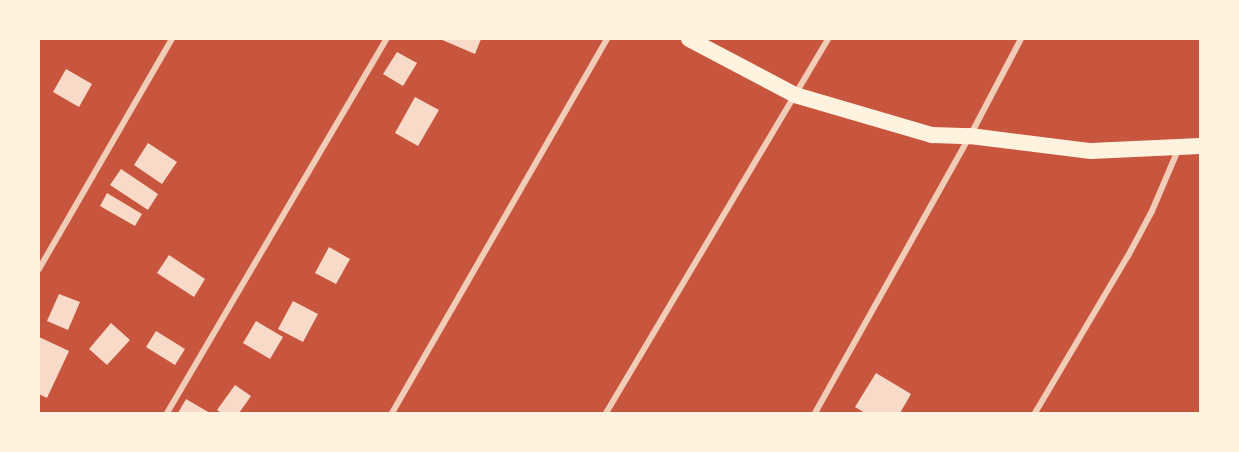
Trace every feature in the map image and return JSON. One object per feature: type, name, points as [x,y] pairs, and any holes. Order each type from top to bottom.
[{"type":"highway","points":[[689,39],[795,95],[932,135],[970,136],[1091,151],[1200,146]]},
{"type":"street","points":[[39,269],[172,39]]},
{"type":"street","points":[[167,413],[386,39]]},
{"type":"street","points":[[392,413],[607,39]]},
{"type":"street","points":[[606,413],[828,39]]},
{"type":"street","points":[[815,413],[970,136],[1021,39]]},
{"type":"street","points":[[1035,413],[1133,247],[1152,211],[1179,148]]},
{"type":"building","points":[[440,39],[481,39],[475,54]]},
{"type":"building","points":[[397,52],[417,63],[403,86],[383,74]]},
{"type":"building","points":[[66,69],[92,84],[79,107],[53,92]]},
{"type":"building","points":[[415,97],[439,110],[418,146],[395,133]]},
{"type":"building","points":[[148,143],[177,162],[162,184],[134,165]]},
{"type":"building","points":[[121,169],[158,194],[148,210],[110,185]]},
{"type":"building","points":[[107,193],[142,214],[135,226],[100,206]]},
{"type":"building","points":[[329,247],[350,259],[336,284],[315,273]]},
{"type":"building","points":[[169,255],[205,279],[194,297],[157,273]]},
{"type":"building","points":[[59,294],[80,302],[68,330],[47,321]]},
{"type":"building","points":[[293,301],[318,314],[303,342],[278,329]]},
{"type":"building","points":[[256,321],[283,337],[270,359],[243,343]]},
{"type":"building","points":[[111,323],[130,340],[107,365],[89,349]]},
{"type":"building","points":[[156,331],[185,349],[175,365],[146,347]]},
{"type":"building","points":[[39,337],[69,351],[47,398],[39,394]]},
{"type":"building","points":[[876,373],[911,394],[900,413],[865,413],[855,407]]},
{"type":"building","points":[[235,385],[251,396],[239,413],[221,413],[217,410]]},
{"type":"building","points":[[186,399],[210,413],[178,413]]}]
